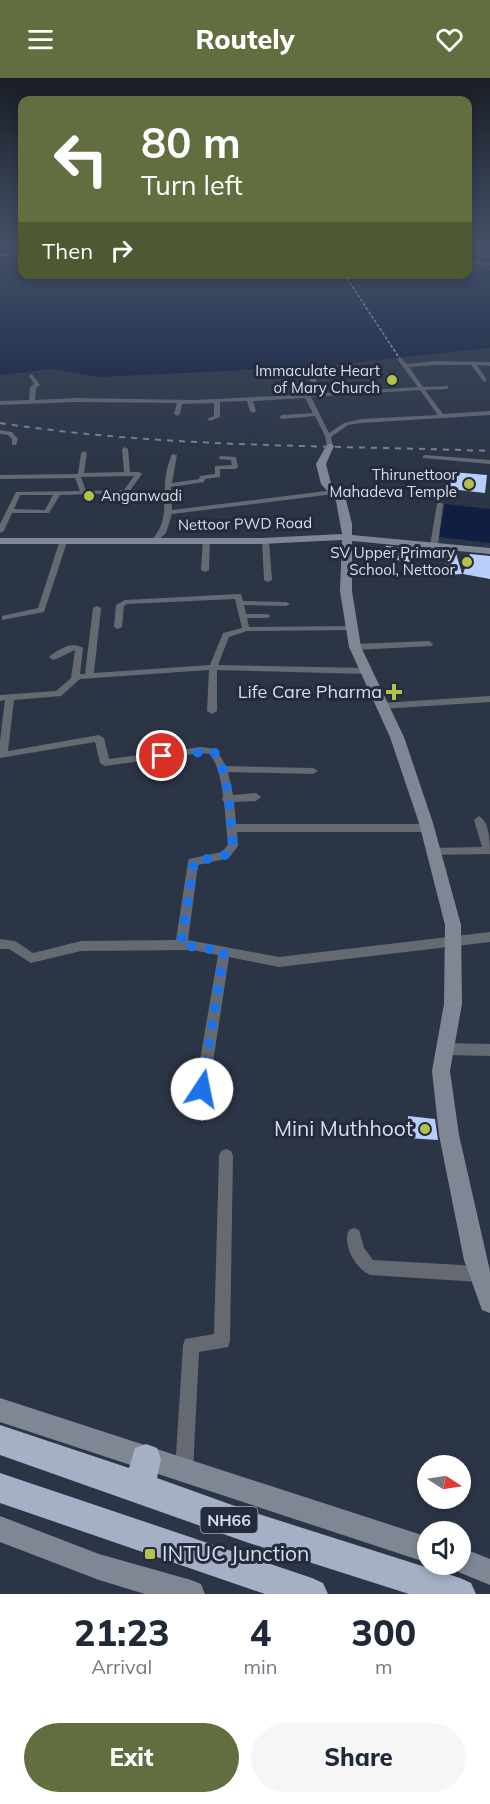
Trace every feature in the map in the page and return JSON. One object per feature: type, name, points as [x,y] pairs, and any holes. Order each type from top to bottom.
[{"type":"highway","name":"NH66","points":[[0,1440],[143,1473],[246,1526],[460,1594]]},
{"type":"highway","name":"NH66","points":[[0,1488],[312,1594]]},
{"type":"street","points":[[400,359],[441,415]]},
{"type":"street","points":[[405,366],[442,363],[490,364]]},
{"type":"street","points":[[473,364],[484,380]]},
{"type":"street","points":[[32,376],[37,385],[33,387],[32,402]]},
{"type":"street","points":[[311,376],[321,395]]},
{"type":"street","points":[[370,394],[446,387]]},
{"type":"street","points":[[0,403],[194,402],[423,390]]},
{"type":"street","points":[[190,391],[194,402]]},
{"type":"street","points":[[307,396],[329,441]]},
{"type":"street","points":[[249,398],[253,411]]},
{"type":"street","points":[[210,419],[217,417],[217,401]]},
{"type":"street","points":[[151,410],[157,402]]},
{"type":"street","points":[[177,414],[180,402]]},
{"type":"street","points":[[490,413],[361,421],[346,424],[329,441],[321,464],[326,484],[341,500],[347,524],[346,591],[355,647],[397,737],[427,828],[453,925],[453,1004],[441,1071],[448,1135],[479,1274],[490,1302]]},
{"type":"street","points":[[282,417],[317,414]]},
{"type":"street","points":[[0,432],[9,433],[15,439],[14,444]]},
{"type":"street","points":[[125,449],[127,474]]},
{"type":"street","points":[[84,453],[79,475],[84,493]]},
{"type":"street","points":[[156,540],[162,533],[169,512],[168,485],[174,455]]},
{"type":"street","points":[[425,457],[490,462]]},
{"type":"street","points":[[168,485],[202,482],[202,477],[218,476],[217,467],[236,467],[234,458],[221,458]]},
{"type":"street","points":[[0,477],[140,474],[126,492],[18,493]]},
{"type":"street","points":[[0,531],[18,493],[20,477]]},
{"type":"street","points":[[169,512],[334,492],[390,492]]},
{"type":"street","points":[[9,511],[47,512],[58,493]]},
{"type":"street","points":[[434,545],[441,504]]},
{"type":"street","name":"Nettoor PWD Road","points":[[0,541],[265,541],[346,537],[490,551]]},
{"type":"street","points":[[205,570],[206,540]]},
{"type":"street","points":[[265,541],[268,580]]},
{"type":"street","points":[[6,618],[41,610],[63,542]]},
{"type":"street","points":[[118,627],[120,605],[125,602],[238,596],[246,629]]},
{"type":"street","points":[[240,603],[286,604]]},
{"type":"street","points":[[89,676],[97,608]]},
{"type":"street","points":[[244,616],[267,616]]},
{"type":"street","points":[[212,711],[213,667],[226,635],[246,629],[352,628]]},
{"type":"street","points":[[355,647],[429,644]]},
{"type":"street","points":[[53,657],[72,647],[79,648],[79,650]]},
{"type":"street","points":[[61,665],[62,658],[79,650]]},
{"type":"street","points":[[79,650],[75,678],[66,689],[58,694],[5,698],[1,755],[99,738],[105,764],[201,750],[213,751],[221,769],[233,846],[225,855],[194,862],[181,945]]},
{"type":"street","points":[[75,678],[213,667],[366,671]]},
{"type":"street","points":[[381,706],[490,699]]},
{"type":"street","points":[[221,769],[313,771]]},
{"type":"street","points":[[227,799],[256,797]]},
{"type":"street","points":[[433,852],[488,850],[489,846],[479,820]]},
{"type":"street","points":[[231,828],[427,828]]},
{"type":"street","points":[[0,944],[11,944],[31,958],[81,946],[181,945],[279,962],[490,937]]},
{"type":"street","points":[[202,1089],[224,951]]},
{"type":"street","points":[[445,1049],[490,1050]]},
{"type":"street","points":[[184,1471],[191,1345],[222,1341],[226,1156]]},
{"type":"street","points":[[354,1235],[355,1247],[360,1258],[370,1267],[479,1274]]},
{"type":"street","points":[[0,1410],[143,1473],[184,1471],[417,1546]]},
{"type":"street","points":[[0,1529],[99,1568],[190,1594]]},
{"type":"street","points":[[471,1564],[490,1572]]},
{"type":"water","points":[[0,317],[490,317],[490,348],[311,367],[99,377],[53,369],[0,375]]},
{"type":"water","points":[[445,504],[490,509],[490,543],[439,537]]},
{"type":"building","name":"Thirunettoor Mahadeva Temple","points":[[452,472],[487,475],[485,493],[450,489]]},
{"type":"building","points":[[386,546],[413,549],[410,562],[397,560],[399,554],[385,553]]},
{"type":"building","points":[[446,552],[456,553],[462,574],[445,575]]},
{"type":"building","points":[[470,554],[490,556],[490,579],[463,574]]},
{"type":"building","name":"Mini Muthhoot","points":[[408,1116],[435,1119],[438,1140],[408,1138]]},
{"type":"ferry route","points":[[372,317],[400,359]]},
{"type":"railway","points":[[0,423],[61,431],[183,441],[490,451]]},
{"type":"place","name":"Immaculate Heart of Mary Church","points":[[392,380]]},
{"type":"place","name":"Thirunettoor Mahadeva Temple","points":[[469,484]]},
{"type":"place","name":"Anganwadi","points":[[89,496]]},
{"type":"place","name":"SV Upper Primary School, Nettoor","points":[[467,562]]},
{"type":"place","name":"Life Care Pharma","points":[[394,692]]},
{"type":"place","name":"Mini Muthhoot","points":[[425,1129]]},
{"type":"place","name":"INTUC Junction","points":[[150,1554]]},
{"type":"route","points":[[162,756],[201,750],[213,751],[217,756],[225,781],[231,828],[233,846],[225,855],[194,862],[181,945],[224,951],[202,1089]]}]
